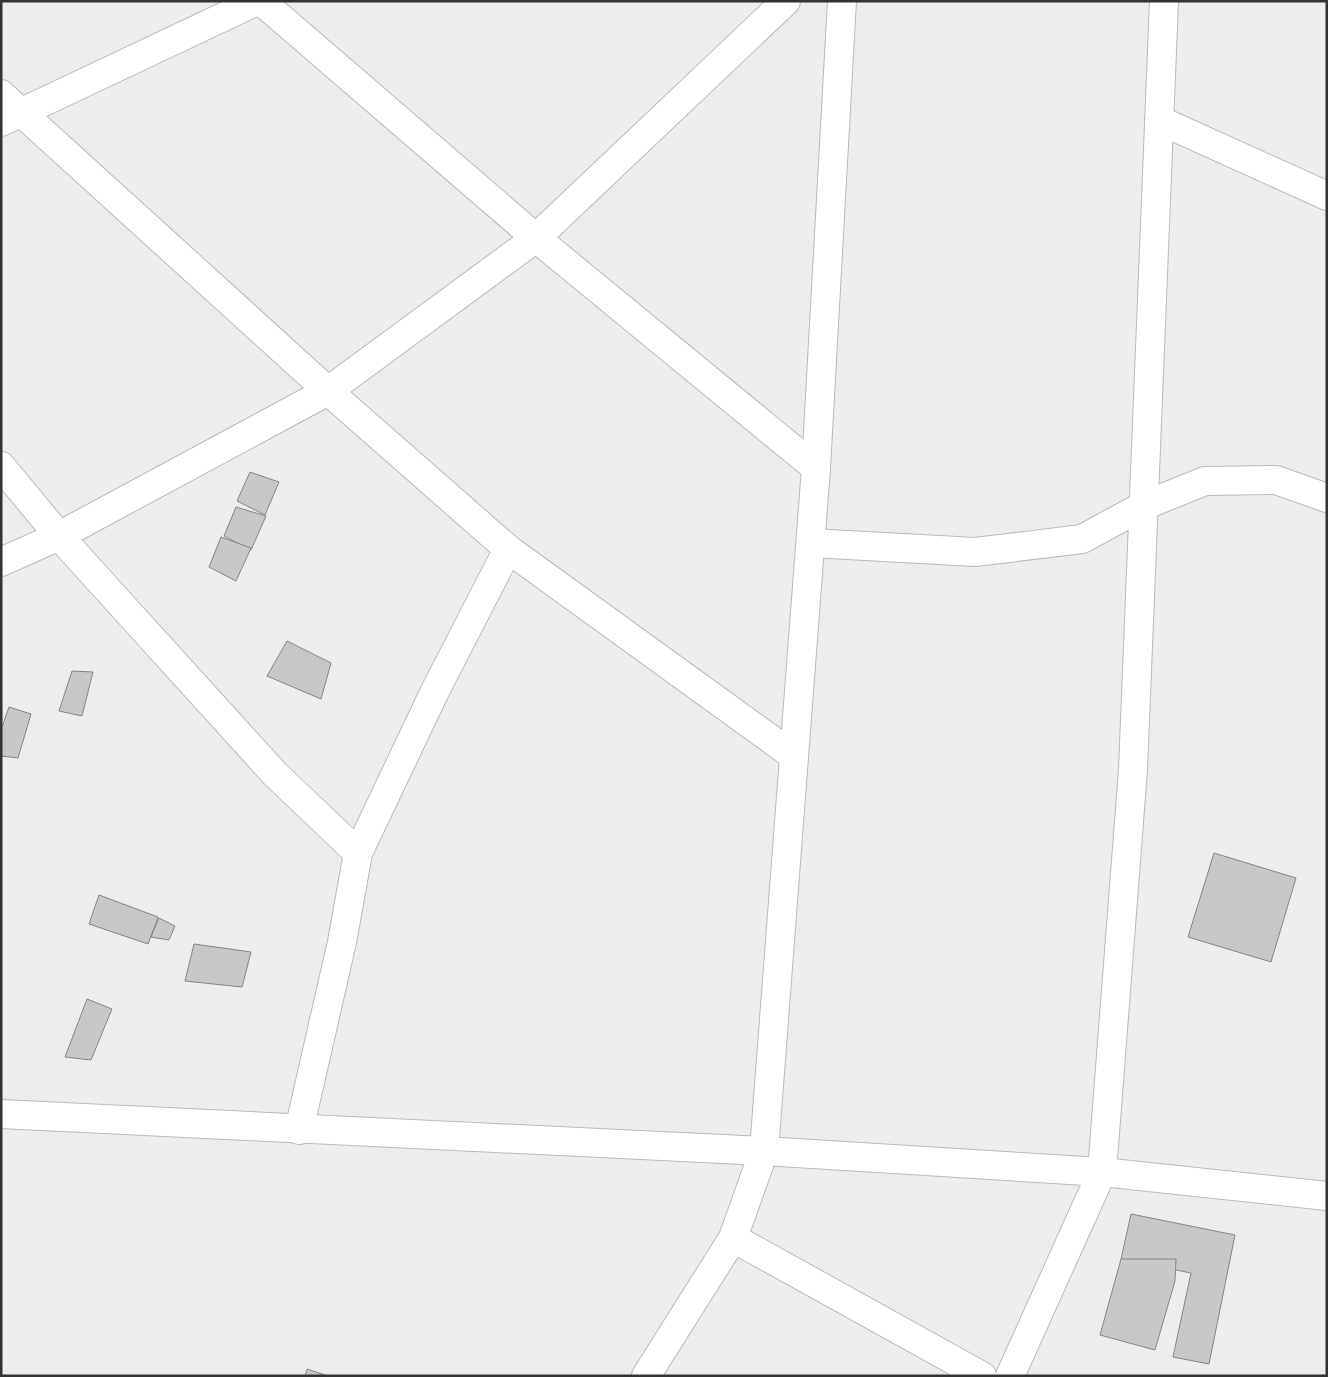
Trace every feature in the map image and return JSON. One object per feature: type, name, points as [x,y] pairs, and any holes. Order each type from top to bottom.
[{"type":"street","points":[[11,117],[257,1]]},
{"type":"street","points":[[261,1],[536,238],[816,468]]},
{"type":"street","points":[[646,1376],[734,1238],[764,1151],[811,543],[842,1]]},
{"type":"street","points":[[1010,1376],[1102,1172],[1133,770],[1164,1]]},
{"type":"street","points":[[1,562],[59,536],[328,391],[536,238],[785,2]]},
{"type":"street","points":[[1,94],[11,117],[156,232],[328,391],[508,549],[794,756]]},
{"type":"street","points":[[1159,120],[1327,196]]},
{"type":"street","points":[[1,466],[59,536],[275,774],[358,853]]},
{"type":"street","points":[[811,543],[975,552],[1082,539],[1143,506],[1205,481],[1276,480],[1327,498]]},
{"type":"street","points":[[299,1130],[342,942],[358,853],[434,694],[508,549]]},
{"type":"street","points":[[1,1114],[299,1130],[764,1151],[1102,1172],[1327,1196]]},
{"type":"street","points":[[734,1238],[982,1376]]},
{"type":"building","points":[[250,472],[279,482],[265,515],[237,501]]},
{"type":"building","points":[[236,507],[266,516],[251,550],[224,536]]},
{"type":"building","points":[[221,537],[251,548],[236,581],[209,567]]},
{"type":"building","points":[[287,641],[331,663],[321,699],[267,676]]},
{"type":"building","points":[[72,671],[93,672],[82,716],[59,711]]},
{"type":"building","points":[[9,707],[31,714],[18,758],[1,756],[1,730]]},
{"type":"building","points":[[1214,853],[1296,878],[1271,962],[1188,937]]},
{"type":"building","points":[[99,895],[158,917],[148,944],[89,924]]},
{"type":"building","points":[[159,918],[175,926],[169,940],[151,937]]},
{"type":"building","points":[[194,944],[251,952],[242,987],[185,981]]},
{"type":"building","points":[[87,999],[112,1009],[91,1060],[65,1057]]},
{"type":"building","points":[[1131,1214],[1235,1235],[1209,1364],[1173,1357],[1191,1273],[1121,1259]]},
{"type":"building","points":[[1121,1259],[1176,1259],[1175,1281],[1155,1350],[1100,1335]]},
{"type":"building","points":[[307,1369],[328,1376],[305,1376]]}]
